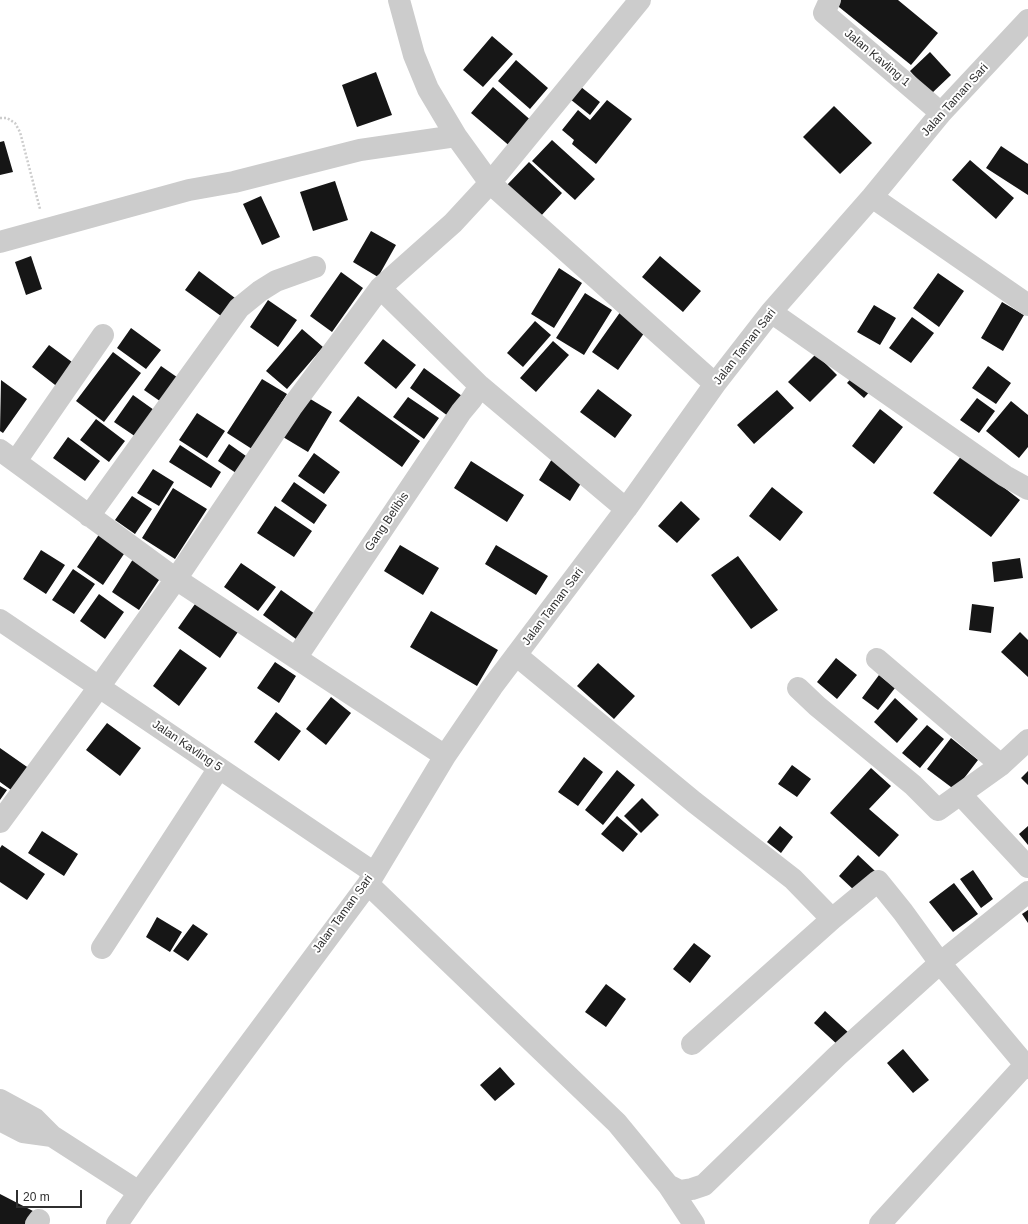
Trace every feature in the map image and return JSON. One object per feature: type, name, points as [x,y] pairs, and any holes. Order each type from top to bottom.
[{"type":"street","points":[[399,0],[414,55],[428,89],[456,136],[490,183],[715,384]]},
{"type":"street","points":[[0,822],[176,579],[291,408],[380,288],[453,223],[490,183],[640,0]]},
{"type":"street","name":"Jalan Kavling 1","points":[[830,0],[824,13],[941,113]]},
{"type":"street","name":"Jalan Taman Sari","points":[[117,1224],[138,1192],[371,878],[445,756],[516,655],[626,509],[715,384],[771,312],[872,197],[941,113],[1028,20]]},
{"type":"street","points":[[0,242],[46,228],[189,190],[234,182],[360,150],[456,136]]},
{"type":"street","points":[[872,197],[1028,306]]},
{"type":"street","points":[[89,516],[239,308],[260,290],[276,281],[315,267]]},
{"type":"street","points":[[380,288],[480,386],[626,509]]},
{"type":"street","points":[[771,312],[1005,476],[1028,489]]},
{"type":"street","points":[[103,335],[8,455],[176,579],[445,756]]},
{"type":"street","name":"Gang Belibis","points":[[296,658],[480,386]]},
{"type":"street","name":"Jalan Kavling 5","points":[[0,621],[219,768],[371,878],[617,1122],[668,1185],[694,1224]]},
{"type":"street","points":[[516,655],[694,802],[794,879],[832,919]]},
{"type":"street","points":[[877,659],[1000,765]]},
{"type":"street","points":[[798,688],[817,706],[913,785],[938,810],[1000,765],[1028,740]]},
{"type":"street","points":[[102,948],[219,768]]},
{"type":"street","points":[[960,795],[1028,867]]},
{"type":"street","points":[[692,1044],[832,919],[878,881],[903,912],[940,963],[1027,1067],[892,1220]]},
{"type":"street","points":[[668,1185],[680,1191],[704,1185],[837,1056],[940,963],[1028,892]]},
{"type":"street","points":[[0,1100],[36,1119],[52,1136],[138,1192]]},
{"type":"street","points":[[0,1120],[23,1132],[52,1136]]},
{"type":"path","points":[[0,118],[7,118],[15,123],[20,132],[46,228]]},
{"type":"building","points":[[836,0],[898,0],[938,33],[911,65],[834,3]]},
{"type":"building","points":[[492,36],[513,54],[483,87],[463,70]]},
{"type":"building","points":[[930,52],[951,75],[931,94],[910,71]]},
{"type":"building","points":[[516,60],[548,88],[530,109],[498,81]]},
{"type":"building","points":[[376,72],[392,115],[357,127],[342,85]]},
{"type":"building","points":[[493,87],[534,123],[512,148],[471,113]]},
{"type":"building","points":[[581,87],[600,102],[590,115],[570,99]]},
{"type":"building","points":[[607,100],[632,119],[596,164],[572,144],[574,140],[562,130],[578,110],[590,120]]},
{"type":"building","points":[[834,106],[872,143],[840,174],[803,137]]},
{"type":"building","points":[[552,140],[595,179],[575,200],[532,161]]},
{"type":"building","points":[[4,141],[13,172],[0,175],[0,142]]},
{"type":"building","points":[[1001,146],[1028,164],[1028,195],[986,168]]},
{"type":"building","points":[[970,160],[1014,198],[996,219],[952,180]]},
{"type":"building","points":[[529,162],[562,193],[540,217],[507,185]]},
{"type":"building","points":[[335,181],[348,220],[313,231],[300,192]]},
{"type":"building","points":[[261,196],[280,237],[262,245],[243,204]]},
{"type":"building","points":[[371,231],[396,245],[378,277],[353,262]]},
{"type":"building","points":[[31,256],[42,289],[26,295],[15,262]]},
{"type":"building","points":[[660,256],[701,291],[683,312],[642,277]]},
{"type":"building","points":[[559,268],[582,283],[554,328],[531,314]]},
{"type":"building","points":[[199,271],[235,298],[221,316],[185,290]]},
{"type":"building","points":[[341,272],[363,288],[332,332],[310,316]]},
{"type":"building","points":[[938,273],[964,291],[939,327],[913,308]]},
{"type":"building","points":[[585,293],[612,310],[584,355],[556,338]]},
{"type":"building","points":[[268,300],[297,320],[278,347],[250,327]]},
{"type":"building","points":[[1002,302],[1024,315],[1003,351],[981,338]]},
{"type":"building","points":[[874,305],[896,318],[880,345],[857,332]]},
{"type":"building","points":[[621,311],[647,329],[618,370],[592,352]]},
{"type":"building","points":[[912,317],[934,333],[911,363],[889,348]]},
{"type":"building","points":[[535,321],[551,335],[523,367],[507,353]]},
{"type":"building","points":[[131,328],[161,350],[146,369],[117,348]]},
{"type":"building","points":[[302,329],[323,347],[287,389],[266,371]]},
{"type":"building","points":[[383,339],[416,365],[396,389],[364,363]]},
{"type":"building","points":[[553,341],[569,355],[536,392],[520,378]]},
{"type":"building","points":[[49,345],[76,365],[59,388],[32,367]]},
{"type":"building","points":[[113,352],[141,373],[104,422],[76,401]]},
{"type":"building","points":[[816,354],[837,375],[810,402],[788,382]]},
{"type":"building","points":[[161,366],[184,382],[167,406],[144,390]]},
{"type":"building","points":[[988,366],[1011,383],[996,404],[972,388]]},
{"type":"building","points":[[424,368],[462,396],[448,416],[410,388]]},
{"type":"building","points":[[855,374],[872,389],[864,398],[847,383]]},
{"type":"building","points":[[262,379],[287,394],[252,449],[227,433]]},
{"type":"building","points":[[1,380],[27,399],[3,433],[0,431]]},
{"type":"building","points":[[598,389],[632,415],[615,438],[580,412]]},
{"type":"building","points":[[777,390],[794,408],[754,444],[737,425]]},
{"type":"building","points":[[133,395],[161,415],[142,441],[114,422]]},
{"type":"building","points":[[358,396],[420,441],[402,467],[339,421]]},
{"type":"building","points":[[307,397],[332,412],[308,452],[283,437]]},
{"type":"building","points":[[408,397],[439,418],[424,439],[393,417]]},
{"type":"building","points":[[977,398],[995,411],[979,433],[960,420]]},
{"type":"building","points":[[1011,401],[1028,415],[1028,447],[1019,458],[986,431]]},
{"type":"building","points":[[880,409],[903,427],[874,464],[852,446]]},
{"type":"building","points":[[197,413],[225,431],[207,458],[179,440]]},
{"type":"building","points":[[96,419],[125,441],[109,462],[80,440]]},
{"type":"building","points":[[68,437],[100,461],[85,481],[53,458]]},
{"type":"building","points":[[229,444],[246,456],[236,473],[218,461]]},
{"type":"building","points":[[180,445],[221,472],[211,488],[169,462]]},
{"type":"building","points":[[314,453],[340,472],[324,494],[298,476]]},
{"type":"building","points":[[962,455],[1020,500],[991,537],[933,493]]},
{"type":"building","points":[[552,459],[583,480],[570,501],[539,480]]},
{"type":"building","points":[[471,461],[524,495],[507,522],[454,488]]},
{"type":"building","points":[[153,469],[174,482],[159,506],[137,493]]},
{"type":"building","points":[[294,482],[327,505],[314,524],[281,501]]},
{"type":"building","points":[[772,487],[803,512],[780,541],[749,516]]},
{"type":"building","points":[[173,488],[207,509],[175,559],[142,538]]},
{"type":"building","points":[[132,496],[152,509],[135,534],[115,520]]},
{"type":"building","points":[[681,501],[700,519],[677,543],[658,526]]},
{"type":"building","points":[[275,506],[312,531],[294,557],[257,533]]},
{"type":"building","points":[[100,533],[126,551],[103,585],[77,567]]},
{"type":"building","points":[[400,545],[439,568],[423,595],[384,571]]},
{"type":"building","points":[[496,545],[548,576],[536,595],[485,564]]},
{"type":"building","points":[[41,550],[65,565],[46,594],[23,579]]},
{"type":"building","points":[[135,556],[163,574],[139,610],[112,592]]},
{"type":"building","points":[[738,556],[778,610],[751,629],[711,575]]},
{"type":"building","points":[[1020,558],[1023,578],[994,582],[992,562]]},
{"type":"building","points":[[241,563],[276,587],[258,611],[224,587]]},
{"type":"building","points":[[73,569],[95,584],[74,614],[52,600]]},
{"type":"building","points":[[281,590],[315,614],[296,639],[263,615]]},
{"type":"building","points":[[99,594],[124,612],[105,639],[80,621]]},
{"type":"building","points":[[200,597],[242,626],[220,658],[178,628]]},
{"type":"building","points":[[972,604],[994,607],[991,633],[969,630]]},
{"type":"building","points":[[431,611],[498,650],[477,686],[410,647]]},
{"type":"building","points":[[1020,632],[1028,640],[1028,677],[1001,652]]},
{"type":"building","points":[[180,649],[207,668],[179,706],[153,686]]},
{"type":"building","points":[[836,658],[857,675],[837,699],[817,682]]},
{"type":"building","points":[[275,662],[296,676],[279,703],[257,688]]},
{"type":"building","points":[[598,663],[635,696],[614,719],[577,686]]},
{"type":"building","points":[[879,675],[895,688],[878,710],[862,698]]},
{"type":"building","points":[[331,697],[351,713],[326,745],[306,729]]},
{"type":"building","points":[[895,698],[918,719],[897,743],[874,722]]},
{"type":"building","points":[[276,712],[301,731],[279,761],[254,742]]},
{"type":"building","points":[[107,723],[141,748],[120,776],[86,750]]},
{"type":"building","points":[[927,725],[944,739],[920,768],[902,753]]},
{"type":"building","points":[[951,738],[978,760],[955,790],[927,769]]},
{"type":"building","points":[[0,748],[30,769],[14,792],[0,782]]},
{"type":"building","points":[[584,757],[603,772],[578,806],[558,792]]},
{"type":"building","points":[[792,765],[811,779],[797,797],[778,784]]},
{"type":"building","points":[[871,768],[891,786],[869,809],[899,835],[879,857],[830,813]]},
{"type":"building","points":[[617,770],[635,785],[603,825],[585,810]]},
{"type":"building","points":[[1028,771],[1028,785],[1021,778]]},
{"type":"building","points":[[0,786],[7,790],[0,800]]},
{"type":"building","points":[[642,798],[659,815],[641,833],[624,816]]},
{"type":"building","points":[[617,816],[638,834],[623,852],[601,834]]},
{"type":"building","points":[[780,826],[793,837],[781,853],[767,842]]},
{"type":"building","points":[[1028,826],[1028,845],[1019,834]]},
{"type":"building","points":[[42,831],[78,854],[64,876],[28,853]]},
{"type":"building","points":[[2,845],[45,874],[27,900],[0,882],[0,848]]},
{"type":"building","points":[[858,855],[875,871],[856,892],[839,876]]},
{"type":"building","points":[[973,870],[993,899],[981,908],[960,879]]},
{"type":"building","points":[[954,883],[978,914],[953,932],[929,902]]},
{"type":"building","points":[[1028,910],[1028,923],[1022,914]]},
{"type":"building","points":[[157,917],[182,932],[170,952],[146,937]]},
{"type":"building","points":[[193,924],[208,934],[188,961],[173,951]]},
{"type":"building","points":[[694,943],[711,956],[690,983],[673,969]]},
{"type":"building","points":[[606,984],[626,999],[606,1027],[585,1012]]},
{"type":"building","points":[[825,1011],[850,1034],[839,1046],[814,1023]]},
{"type":"building","points":[[903,1049],[929,1080],[913,1093],[887,1063]]},
{"type":"building","points":[[500,1067],[515,1084],[495,1101],[480,1085]]},
{"type":"building","points":[[0,1194],[33,1211],[26,1224],[0,1224]]}]
